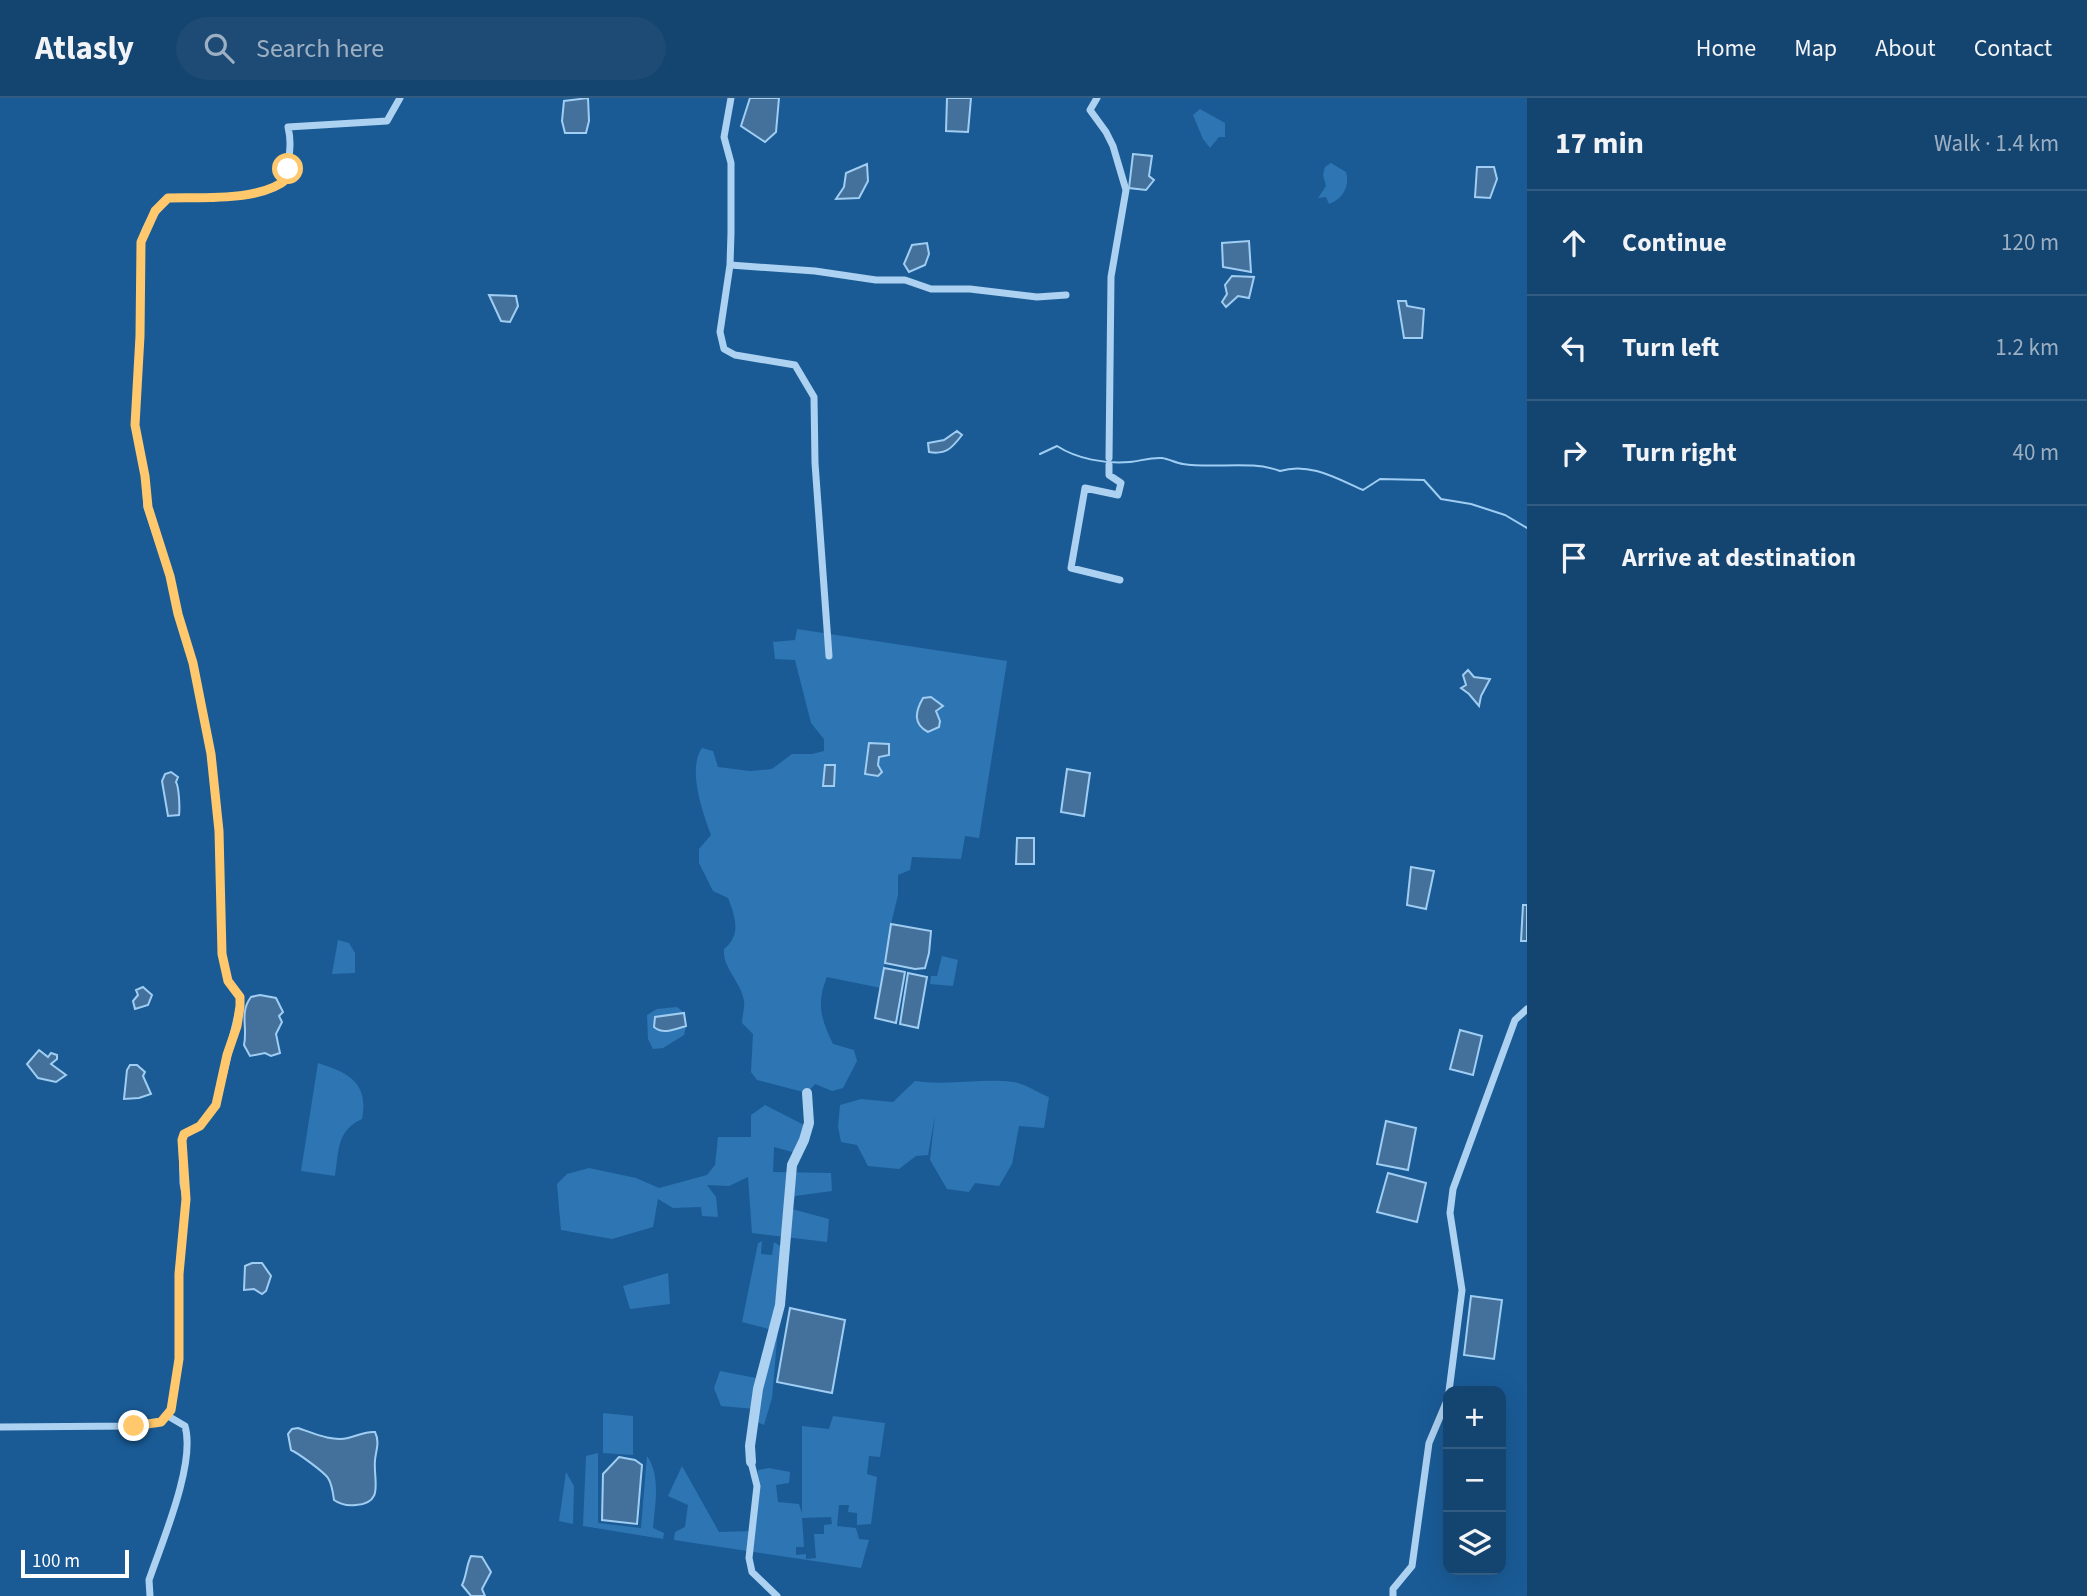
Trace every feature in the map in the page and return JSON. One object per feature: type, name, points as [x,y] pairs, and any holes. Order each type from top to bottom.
[{"type":"street","points":[[0,1427],[134,1426],[161,1422],[168,1416],[179,1359],[180,1261],[186,1199],[182,1140],[184,1134],[200,1126],[216,1105],[240,1006],[240,997],[228,981],[222,954],[219,831],[211,754],[193,663],[148,507],[135,425],[141,242],[155,211],[168,198],[246,195],[281,185],[288,178],[287,160],[292,147],[288,127],[387,121],[400,98]]},
{"type":"street","points":[[731,98],[724,137],[731,163],[730,265],[720,332],[723,349],[735,355],[795,365],[814,397],[815,463],[829,656]]},
{"type":"street","points":[[1097,98],[1090,110],[1113,146],[1126,190],[1111,277],[1109,475],[1121,483],[1118,495],[1084,488],[1071,568],[1120,580]]},
{"type":"street","points":[[730,265],[815,271],[876,280],[905,280],[931,289],[981,290],[1037,297],[1066,295]]},
{"type":"street","points":[[1450,1386],[1462,1290],[1450,1213],[1453,1189],[1515,1020],[1527,1009]]},
{"type":"street","points":[[777,1596],[752,1572],[749,1558],[757,1486],[750,1446],[758,1389],[780,1306],[792,1165],[804,1140],[808,1123],[807,1093]]},
{"type":"street","points":[[1393,1596],[1393,1589],[1412,1566],[1429,1443],[1443,1410]]},
{"type":"street","points":[[150,1596],[149,1580],[186,1468],[185,1426],[168,1416]]},
{"type":"shaded area","points":[[588,98],[589,121],[586,133],[565,133],[562,121],[564,101]]},
{"type":"shaded area","points":[[750,98],[779,98],[776,132],[765,142],[741,126]]},
{"type":"shaded area","points":[[947,98],[971,98],[968,132],[946,131]]},
{"type":"shaded area","points":[[1200,109],[1225,123],[1225,137],[1219,137],[1210,148],[1203,139],[1193,115]]},
{"type":"shaded area","points":[[1133,154],[1152,156],[1149,176],[1154,180],[1146,190],[1129,188]]},
{"type":"shaded area","points":[[1331,163],[1346,172],[1347,182],[1342,195],[1329,204],[1326,197],[1318,198],[1326,186],[1323,175],[1325,167]]},
{"type":"shaded area","points":[[867,164],[868,181],[859,198],[836,199],[844,187],[846,173]]},
{"type":"shaded area","points":[[1477,167],[1494,167],[1497,179],[1490,198],[1475,197]]},
{"type":"shaded area","points":[[1249,241],[1251,272],[1223,267],[1222,243]]},
{"type":"shaded area","points":[[927,243],[929,254],[925,265],[909,272],[904,264],[912,245]]},
{"type":"shaded area","points":[[1232,276],[1254,277],[1249,298],[1238,296],[1226,307],[1222,302],[1227,294],[1225,285]]},
{"type":"shaded area","points":[[489,295],[516,296],[518,306],[510,322],[501,321]]},
{"type":"shaded area","points":[[1398,301],[1406,301],[1407,306],[1424,309],[1422,338],[1404,338]]},
{"type":"shaded area","points":[[957,431],[962,435],[952,447],[940,452],[929,452],[928,443],[944,440]]},
{"type":"shaded area","points":[[797,629],[1007,661],[979,838],[965,836],[961,859],[912,857],[910,870],[898,875],[898,895],[881,988],[827,977],[821,1003],[825,1027],[833,1044],[854,1050],[857,1061],[843,1088],[832,1091],[815,1084],[807,1093],[757,1080],[751,1072],[753,1034],[742,1023],[742,994],[724,956],[724,949],[733,938],[735,918],[728,898],[713,891],[699,863],[699,849],[711,835],[696,779],[696,767],[702,748],[713,751],[718,767],[750,771],[772,769],[792,754],[824,751],[824,739],[811,723],[795,660],[775,659],[773,642],[795,640]]},
{"type":"shaded area","points":[[1468,670],[1474,677],[1490,679],[1479,706],[1461,688],[1466,685],[1463,675]]},
{"type":"shaded area","points":[[931,697],[943,706],[936,711],[939,727],[928,732],[920,725],[917,713],[923,698]]},
{"type":"shaded area","points":[[869,743],[889,744],[889,755],[879,757],[878,765],[882,772],[878,776],[865,774]]},
{"type":"shaded area","points":[[825,765],[835,765],[834,786],[823,786]]},
{"type":"shaded area","points":[[1067,769],[1090,773],[1084,816],[1061,812]]},
{"type":"shaded area","points":[[171,772],[178,777],[176,782],[179,815],[168,816],[162,781],[165,774]]},
{"type":"shaded area","points":[[1017,838],[1034,838],[1034,864],[1016,864]]},
{"type":"shaded area","points":[[1411,867],[1434,871],[1426,909],[1407,905]]},
{"type":"shaded area","points":[[1523,905],[1527,905],[1527,941],[1521,941]]},
{"type":"shaded area","points":[[891,924],[931,931],[925,968],[915,969],[885,963]]},
{"type":"shaded area","points":[[338,940],[349,943],[355,953],[355,973],[332,974]]},
{"type":"shaded area","points":[[942,956],[958,960],[953,986],[930,984],[931,976],[937,976]]},
{"type":"shaded area","points":[[884,968],[905,972],[896,1023],[875,1018]]},
{"type":"shaded area","points":[[908,973],[927,977],[918,1028],[900,1024]]},
{"type":"shaded area","points":[[143,987],[152,995],[148,1005],[135,1009],[133,1001],[138,995],[136,990]]},
{"type":"shaded area","points":[[260,995],[276,998],[283,1012],[279,1016],[282,1022],[276,1034],[280,1053],[271,1056],[265,1053],[250,1056],[244,1045],[245,1009],[251,997]]},
{"type":"shaded area","points":[[677,1007],[684,1013],[684,1035],[663,1048],[653,1049],[648,1039],[647,1015],[657,1009]]},
{"type":"shaded area","points":[[684,1013],[686,1026],[665,1031],[654,1027],[655,1017]]},
{"type":"shaded area","points":[[1460,1030],[1482,1036],[1473,1075],[1450,1069]]},
{"type":"shaded area","points":[[39,1050],[48,1057],[51,1053],[57,1055],[57,1059],[51,1064],[66,1075],[56,1082],[38,1078],[27,1064]]},
{"type":"shaded area","points":[[318,1063],[339,1071],[354,1081],[362,1096],[362,1119],[347,1129],[343,1136],[338,1150],[335,1176],[301,1171]]},
{"type":"shaded area","points":[[130,1065],[137,1065],[145,1072],[143,1076],[151,1094],[124,1099]]},
{"type":"shaded area","points":[[915,1081],[1002,1081],[1023,1085],[1049,1097],[1044,1128],[1019,1126],[1012,1164],[999,1186],[975,1183],[969,1192],[947,1189],[930,1160],[935,1115],[928,1155],[916,1156],[899,1169],[868,1166],[857,1145],[841,1142],[838,1127],[840,1105],[861,1099],[893,1102]]},
{"type":"shaded area","points":[[765,1105],[806,1126],[796,1153],[774,1147],[773,1172],[831,1173],[832,1191],[795,1196],[792,1209],[829,1219],[827,1242],[752,1233],[748,1177],[729,1186],[707,1185],[716,1197],[718,1217],[702,1216],[701,1207],[673,1208],[658,1199],[653,1227],[612,1239],[561,1230],[557,1184],[567,1174],[589,1168],[636,1178],[659,1188],[707,1175],[715,1165],[718,1137],[751,1137],[751,1115]]},
{"type":"shaded area","points":[[1386,1121],[1416,1128],[1408,1170],[1377,1164]]},
{"type":"shaded area","points":[[1388,1173],[1426,1183],[1417,1222],[1377,1212]]},
{"type":"shaded area","points":[[762,1241],[761,1254],[772,1255],[774,1242],[785,1249],[772,1398],[764,1425],[753,1420],[755,1409],[721,1406],[714,1388],[720,1371],[761,1379],[773,1330],[742,1322],[758,1243]]},
{"type":"shaded area","points":[[262,1263],[271,1276],[266,1291],[262,1294],[254,1289],[244,1290],[245,1266]]},
{"type":"shaded area","points":[[668,1273],[670,1304],[630,1309],[623,1286]]},
{"type":"shaded area","points":[[1471,1296],[1502,1300],[1494,1359],[1464,1355]]},
{"type":"shaded area","points":[[790,1308],[845,1320],[832,1393],[777,1382]]},
{"type":"shaded area","points":[[603,1413],[633,1416],[633,1455],[603,1453]]},
{"type":"shaded area","points":[[833,1416],[885,1423],[880,1457],[869,1456],[867,1474],[877,1477],[871,1524],[857,1525],[857,1513],[848,1512],[849,1505],[839,1505],[837,1526],[856,1528],[859,1539],[869,1540],[861,1568],[674,1540],[675,1532],[685,1527],[688,1505],[668,1496],[682,1466],[719,1532],[751,1531],[755,1520],[758,1470],[769,1468],[790,1472],[789,1483],[776,1485],[778,1502],[799,1504],[802,1513],[802,1426],[829,1429]],"holes":[[[831,1517],[832,1524],[824,1525],[824,1534],[814,1534],[816,1558],[806,1559],[806,1554],[796,1555],[796,1547],[804,1547],[802,1518]]]},
{"type":"shaded area","points":[[298,1428],[336,1439],[375,1432],[376,1489],[371,1500],[350,1505],[334,1500],[328,1478],[291,1450],[288,1434],[292,1429]]},
{"type":"shaded area","points":[[598,1453],[598,1523],[641,1528],[647,1456],[656,1481],[653,1528],[664,1533],[663,1539],[583,1526],[586,1456]]},
{"type":"shaded area","points":[[619,1457],[635,1460],[642,1465],[637,1524],[602,1520],[603,1474]]},
{"type":"shaded area","points":[[566,1472],[574,1486],[573,1524],[559,1521]]},
{"type":"shaded area","points":[[471,1556],[482,1557],[491,1572],[482,1589],[485,1596],[471,1596],[462,1585]]},
{"type":"waterway","points":[[1040,454],[1057,446],[1092,460],[1111,462],[1158,458],[1195,465],[1245,465],[1280,471],[1301,468],[1333,476],[1363,490],[1380,479],[1424,480],[1441,499],[1471,504],[1505,515],[1527,528]]},
{"type":"route","points":[[134,1426],[161,1422],[171,1410],[179,1359],[180,1248],[186,1199],[182,1140],[184,1134],[200,1126],[216,1105],[240,1006],[240,997],[228,981],[222,954],[219,831],[211,754],[193,663],[159,537],[148,507],[135,425],[141,242],[155,211],[168,198],[246,195],[268,190],[281,185],[288,178],[288,169]]}]
